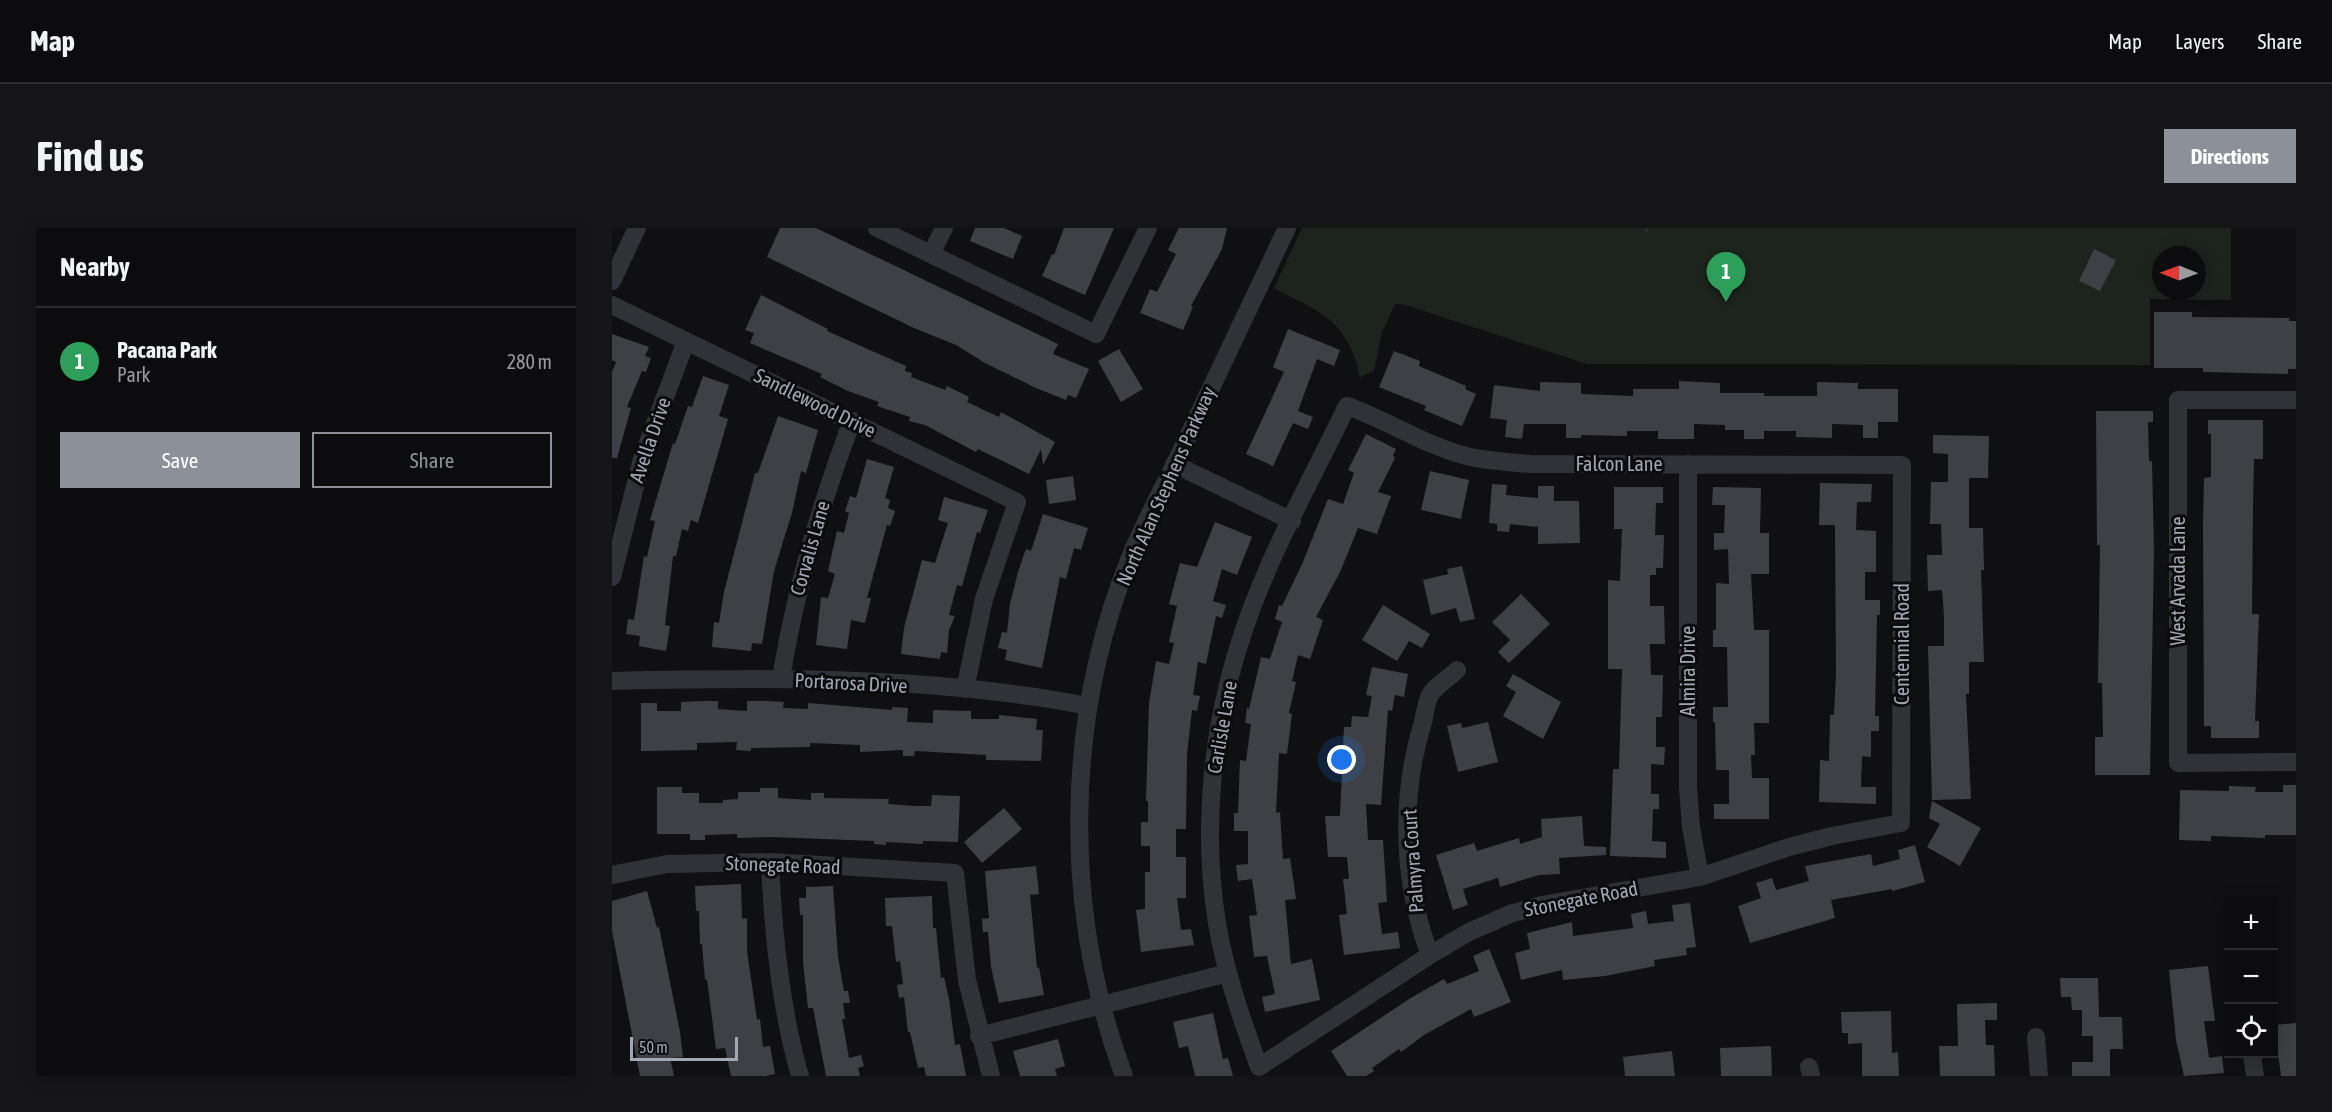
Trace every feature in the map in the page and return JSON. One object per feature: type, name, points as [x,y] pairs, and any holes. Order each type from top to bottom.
[{"type":"street","points":[[612,281],[637,228]]},
{"type":"street","points":[[876,228],[1096,334],[1148,228]]},
{"type":"street","points":[[931,254],[944,228]]},
{"type":"street","name":"North Alan Stephens Parkway","points":[[1124,1076],[1101,1006],[1092,961],[1080,867],[1079,814],[1088,706],[1101,647],[1128,562],[1287,228]]},
{"type":"street","name":"Sandlewood Drive","points":[[612,304],[1017,502],[984,599],[965,689]]},
{"type":"street","name":"Avella Drive","points":[[612,577],[642,459],[686,341]]},
{"type":"street","name":"West Arvada Lane","points":[[2296,400],[2178,400],[2178,763],[2296,762]]},
{"type":"street","name":"Falcon Lane","points":[[1347,406],[1465,456],[1495,461],[1530,464],[1902,465]]},
{"type":"street","name":"Carlisle Lane","points":[[1259,1066],[1228,973],[1217,923],[1211,869],[1213,768],[1221,717],[1243,634],[1292,521],[1347,406]]},
{"type":"street","name":"Corvalis Lane","points":[[781,679],[790,621],[807,552],[852,422]]},
{"type":"street","points":[[1174,464],[1292,521]]},
{"type":"street","name":"Almira Drive","points":[[1688,464],[1688,787],[1691,828],[1700,877]]},
{"type":"street","name":"Centennial Road","points":[[1902,465],[1902,823]]},
{"type":"street","name":"Palmyra Court","points":[[1430,955],[1419,928],[1413,895],[1408,847],[1409,796],[1417,739],[1431,694],[1457,670]]},
{"type":"street","name":"Portarosa Drive","points":[[612,681],[781,679],[1029,694],[1088,706]]},
{"type":"street","name":"Stonegate Road","points":[[1259,1066],[1430,955],[1467,933],[1510,914],[1542,904],[1700,877],[1810,842],[1902,823]]},
{"type":"street","points":[[770,862],[772,912],[781,986],[800,1076]]},
{"type":"street","name":"Stonegate Road","points":[[612,875],[667,864],[770,862],[955,873],[962,946],[979,1036]]},
{"type":"street","points":[[991,1076],[979,1036],[1228,973]]},
{"type":"street","points":[[2036,1037],[2039,1076]]},
{"type":"street","points":[[2253,1058],[2255,1076]]},
{"type":"path","points":[[1645,231],[1649,228]]},
{"type":"shaded area","points":[[1302,228],[2231,228],[2231,300],[2206,300],[2206,246],[2152,246],[2150,365],[1587,364],[1402,304],[1395,304],[1382,332],[1374,371],[1360,377],[1355,358],[1340,331],[1330,320],[1274,288]]},
{"type":"building","points":[[780,228],[816,228],[1058,344],[1053,354],[1089,369],[1076,398],[1068,395],[1066,400],[1036,388],[985,363],[956,345],[914,328],[767,257]]},
{"type":"building","points":[[975,228],[1004,228],[1022,236],[1013,259],[970,241]]},
{"type":"building","points":[[1064,228],[1114,228],[1085,295],[1042,276],[1052,254],[1054,255]]},
{"type":"building","points":[[1179,228],[1227,228],[1222,249],[1191,306],[1193,307],[1183,330],[1140,313],[1150,289],[1157,292],[1176,254],[1168,250]]},
{"type":"building","points":[[2094,249],[2116,260],[2100,291],[2079,281]]},
{"type":"building","points":[[761,295],[828,329],[827,331],[906,366],[905,371],[912,373],[911,377],[945,390],[947,386],[969,397],[967,402],[999,417],[1001,412],[1055,442],[1043,465],[1041,449],[1029,474],[978,449],[976,452],[925,425],[909,421],[910,417],[877,406],[879,402],[848,391],[820,377],[822,374],[750,343],[754,333],[745,330]]},
{"type":"building","points":[[2154,312],[2192,312],[2192,317],[2289,318],[2289,321],[2296,321],[2296,369],[2288,369],[2288,374],[2203,372],[2203,368],[2154,368]]},
{"type":"building","points":[[1288,329],[1340,350],[1334,366],[1317,359],[1298,411],[1313,417],[1308,429],[1293,423],[1273,466],[1246,454],[1284,372],[1273,367]]},
{"type":"building","points":[[612,334],[649,347],[645,356],[651,358],[646,372],[642,371],[627,407],[631,408],[617,458],[612,458],[612,372],[616,362],[612,360]]},
{"type":"building","points":[[1119,349],[1143,389],[1121,402],[1098,361]]},
{"type":"building","points":[[1394,351],[1420,361],[1419,366],[1466,386],[1465,389],[1476,394],[1462,426],[1424,410],[1426,406],[1379,387]]},
{"type":"building","points":[[703,376],[729,385],[719,416],[728,419],[698,523],[691,520],[688,531],[682,529],[676,556],[673,556],[665,625],[670,626],[666,651],[639,646],[640,636],[626,634],[628,619],[634,620],[644,556],[647,557],[655,521],[650,520],[673,443],[675,444],[688,406],[692,407]]},
{"type":"building","points":[[1679,381],[1720,383],[1720,393],[1764,393],[1764,396],[1817,396],[1817,382],[1858,383],[1858,389],[1898,389],[1898,422],[1878,422],[1878,438],[1863,438],[1863,425],[1832,424],[1832,438],[1796,437],[1796,431],[1764,431],[1764,439],[1744,439],[1744,430],[1725,430],[1725,425],[1694,424],[1694,439],[1658,439],[1658,431],[1627,431],[1627,436],[1581,435],[1581,438],[1566,438],[1566,424],[1524,424],[1522,439],[1505,437],[1507,420],[1490,418],[1494,385],[1540,391],[1540,382],[1581,383],[1581,394],[1633,396],[1633,389],[1679,389]]},
{"type":"building","points":[[2096,411],[2153,411],[2153,422],[2148,422],[2149,461],[2152,461],[2154,550],[2150,775],[2095,775],[2095,737],[2103,737],[2102,683],[2098,683],[2100,545],[2097,545]]},
{"type":"building","points":[[778,416],[818,430],[806,473],[801,471],[792,513],[774,571],[762,644],[752,643],[751,651],[712,647],[714,622],[719,623],[724,592],[755,473],[758,473]]},
{"type":"building","points":[[2208,420],[2263,420],[2263,459],[2254,459],[2253,505],[2252,614],[2259,614],[2255,721],[2259,721],[2259,738],[2211,738],[2211,726],[2204,726],[2204,478],[2211,477],[2211,434],[2208,434]]},
{"type":"building","points":[[1366,434],[1396,449],[1393,456],[1395,458],[1378,492],[1391,496],[1377,534],[1358,528],[1341,570],[1316,617],[1323,620],[1310,659],[1298,655],[1292,681],[1296,682],[1289,713],[1292,714],[1287,754],[1279,753],[1276,813],[1280,812],[1283,859],[1290,858],[1296,899],[1285,900],[1291,964],[1312,959],[1320,1000],[1265,1012],[1262,997],[1275,994],[1267,956],[1254,957],[1249,916],[1257,915],[1252,879],[1238,881],[1236,865],[1248,864],[1248,831],[1234,831],[1234,813],[1238,813],[1240,760],[1246,761],[1251,724],[1245,723],[1247,708],[1249,709],[1261,657],[1270,659],[1282,622],[1275,619],[1279,605],[1282,606],[1303,562],[1328,499],[1343,504],[1354,473],[1348,470]]},
{"type":"building","points":[[1933,435],[1989,436],[1988,478],[1969,478],[1969,528],[1983,528],[1984,570],[1981,570],[1984,662],[1969,662],[1969,694],[1966,694],[1971,799],[1932,800],[1928,646],[1944,646],[1944,616],[1942,590],[1928,591],[1927,555],[1942,555],[1941,524],[1930,524],[1931,482],[1948,482],[1948,454],[1933,453]]},
{"type":"building","points":[[867,459],[894,467],[885,498],[890,500],[888,508],[895,511],[890,526],[887,525],[867,598],[871,598],[865,623],[851,620],[847,649],[816,645],[821,597],[828,598],[835,574],[828,571],[837,531],[844,533],[849,513],[845,511],[850,496],[856,498]]},
{"type":"building","points":[[1430,471],[1469,480],[1461,519],[1421,510]]},
{"type":"building","points":[[1073,476],[1076,500],[1049,504],[1046,480]]},
{"type":"building","points":[[1820,483],[1872,484],[1871,502],[1857,502],[1856,530],[1876,531],[1876,572],[1865,572],[1865,600],[1880,600],[1880,615],[1877,615],[1875,716],[1879,716],[1879,731],[1871,731],[1871,757],[1862,756],[1861,787],[1876,787],[1876,804],[1819,802],[1820,760],[1829,761],[1830,715],[1834,715],[1836,674],[1835,525],[1819,525]]},
{"type":"building","points":[[1492,484],[1507,485],[1506,495],[1538,498],[1538,486],[1554,486],[1554,501],[1579,501],[1580,543],[1538,544],[1538,527],[1510,524],[1509,532],[1497,531],[1497,524],[1489,523]]},
{"type":"building","points":[[1614,487],[1663,487],[1663,503],[1656,503],[1655,535],[1664,535],[1663,568],[1656,568],[1656,575],[1650,575],[1650,606],[1664,606],[1665,644],[1650,644],[1651,675],[1663,675],[1662,717],[1656,717],[1656,747],[1665,747],[1664,765],[1651,764],[1651,794],[1659,794],[1659,809],[1653,809],[1652,841],[1666,842],[1666,858],[1610,856],[1613,769],[1619,769],[1622,669],[1608,669],[1608,580],[1620,581],[1622,529],[1614,529]]},
{"type":"building","points":[[1713,487],[1761,488],[1760,533],[1769,533],[1769,574],[1751,574],[1754,630],[1769,630],[1769,723],[1754,723],[1755,755],[1751,755],[1752,778],[1769,778],[1769,819],[1714,819],[1714,804],[1729,804],[1729,770],[1716,770],[1715,722],[1713,722],[1713,707],[1728,707],[1727,647],[1713,647],[1713,630],[1716,630],[1716,583],[1729,584],[1728,549],[1714,550],[1714,533],[1724,533],[1725,505],[1712,505]]},
{"type":"building","points":[[944,497],[988,510],[980,533],[977,532],[962,586],[957,585],[949,615],[955,616],[949,630],[947,653],[941,652],[940,659],[901,654],[904,628],[922,560],[935,563],[948,523],[938,520]]},
{"type":"building","points":[[1043,514],[1088,528],[1081,550],[1074,548],[1066,579],[1060,577],[1042,668],[1005,660],[1007,650],[998,648],[1002,632],[1007,633],[1010,604],[1018,572],[1026,549],[1031,551]]},
{"type":"building","points":[[1215,522],[1252,537],[1237,575],[1222,569],[1213,601],[1226,605],[1222,618],[1216,616],[1206,664],[1198,662],[1193,695],[1200,696],[1197,711],[1192,710],[1187,754],[1186,829],[1176,829],[1176,857],[1186,857],[1186,898],[1177,898],[1181,930],[1191,929],[1194,945],[1141,952],[1136,910],[1145,909],[1145,872],[1150,872],[1150,846],[1141,846],[1141,822],[1148,822],[1148,801],[1146,801],[1149,703],[1156,661],[1169,664],[1174,643],[1169,642],[1177,606],[1169,604],[1180,563],[1197,567]]},
{"type":"building","points":[[1462,566],[1475,619],[1460,622],[1456,608],[1431,615],[1423,580],[1448,574],[1447,569]]},
{"type":"building","points":[[1521,594],[1550,624],[1509,663],[1498,652],[1510,640],[1492,622]]},
{"type":"building","points":[[1383,605],[1430,634],[1422,648],[1409,641],[1397,661],[1362,640]]},
{"type":"building","points":[[1372,667],[1408,674],[1404,697],[1395,695],[1392,711],[1388,710],[1381,805],[1366,804],[1368,840],[1383,840],[1387,902],[1378,903],[1382,934],[1398,932],[1400,948],[1344,955],[1339,915],[1347,914],[1343,879],[1349,879],[1347,857],[1328,857],[1325,816],[1340,816],[1344,727],[1351,727],[1352,716],[1368,717],[1372,696],[1366,695]]},
{"type":"building","points":[[1513,674],[1561,702],[1543,739],[1503,716],[1516,692],[1506,686]]},
{"type":"building","points":[[718,701],[718,709],[747,711],[747,701],[784,702],[783,708],[808,709],[808,703],[892,710],[892,707],[908,708],[907,722],[933,723],[933,710],[971,711],[971,719],[999,719],[999,715],[1037,719],[1036,730],[1043,730],[1041,761],[986,760],[986,755],[915,751],[914,756],[903,756],[903,750],[860,752],[860,745],[810,743],[810,747],[751,748],[751,751],[736,750],[737,742],[697,743],[697,750],[641,751],[641,703],[657,703],[657,711],[681,711],[681,702]]},
{"type":"building","points":[[1488,722],[1498,762],[1458,772],[1447,726],[1461,723],[1462,728]]},
{"type":"building","points":[[2283,785],[2296,785],[2296,835],[2265,835],[2265,838],[2211,836],[2211,841],[2179,840],[2180,790],[2229,791],[2229,786],[2256,787],[2255,792],[2283,792]]},
{"type":"building","points":[[657,787],[682,787],[682,793],[699,793],[699,803],[723,803],[723,800],[738,799],[738,792],[760,792],[760,788],[778,788],[778,798],[811,800],[811,793],[824,793],[824,798],[889,799],[888,804],[915,806],[931,806],[932,795],[960,796],[958,842],[923,841],[923,844],[886,842],[886,845],[874,844],[874,841],[737,838],[737,834],[705,835],[705,840],[690,840],[690,834],[657,834]]},
{"type":"building","points":[[1932,801],[1981,828],[1960,866],[1927,847],[1940,824],[1929,818]]},
{"type":"building","points":[[1004,808],[1022,829],[982,863],[964,842]]},
{"type":"building","points":[[1582,816],[1584,846],[1606,847],[1606,855],[1559,858],[1560,874],[1539,875],[1500,887],[1498,878],[1463,889],[1468,905],[1453,910],[1436,855],[1474,843],[1477,851],[1519,838],[1520,844],[1542,837],[1541,819]]},
{"type":"building","points":[[1915,845],[1925,882],[1892,891],[1892,889],[1831,900],[1835,918],[1750,943],[1738,906],[1761,898],[1756,883],[1772,878],[1776,890],[1809,881],[1805,866],[1871,854],[1873,866],[1900,859],[1898,850]]},
{"type":"building","points":[[1036,866],[1039,894],[1030,895],[1037,968],[1039,967],[1044,995],[999,1003],[991,967],[988,932],[983,932],[982,919],[989,918],[985,871]]},
{"type":"building","points":[[741,884],[742,919],[747,918],[747,951],[757,1020],[760,1019],[763,1047],[770,1046],[775,1074],[766,1076],[731,1076],[725,1048],[716,1049],[702,944],[700,944],[699,911],[696,911],[695,886]]},
{"type":"building","points":[[833,886],[838,957],[844,991],[848,991],[850,1003],[843,1003],[845,1019],[842,1019],[849,1058],[861,1055],[864,1066],[858,1068],[860,1076],[826,1076],[813,1008],[808,1008],[803,962],[803,915],[800,915],[799,898],[806,898],[806,887]]},
{"type":"building","points":[[647,891],[657,928],[659,927],[680,1032],[683,1057],[670,1058],[674,1076],[640,1076],[612,931],[612,901]]},
{"type":"building","points":[[932,896],[933,928],[936,928],[941,978],[944,977],[955,1045],[960,1044],[966,1076],[926,1076],[924,1067],[918,1068],[910,1032],[908,1032],[904,997],[899,998],[897,985],[903,984],[900,961],[896,962],[892,926],[886,926],[885,898]]},
{"type":"building","points":[[1690,903],[1696,947],[1686,948],[1687,955],[1654,960],[1655,966],[1605,976],[1563,980],[1562,970],[1521,980],[1515,953],[1530,949],[1527,933],[1572,922],[1573,936],[1633,928],[1631,914],[1646,911],[1648,924],[1674,921],[1672,905]]},
{"type":"building","points":[[1489,949],[1511,1002],[1474,1017],[1471,1009],[1424,1035],[1401,1052],[1399,1049],[1372,1068],[1374,1071],[1366,1076],[1347,1076],[1331,1051],[1409,999],[1444,979],[1447,984],[1479,971],[1473,956]]},
{"type":"building","points":[[2208,966],[2215,1021],[2204,1021],[2209,1058],[2222,1056],[2224,1073],[2184,1076],[2176,1040],[2169,970]]},
{"type":"building","points":[[2060,978],[2098,978],[2099,1017],[2122,1017],[2123,1049],[2110,1049],[2110,1076],[2072,1076],[2072,1062],[2093,1062],[2093,1036],[2082,1036],[2082,1010],[2072,1010],[2071,997],[2061,997]]},
{"type":"building","points":[[1997,1003],[1997,1020],[1985,1020],[1986,1045],[1994,1045],[1995,1076],[1940,1076],[1939,1046],[1958,1046],[1957,1004]]},
{"type":"building","points":[[1891,1011],[1892,1053],[1898,1052],[1899,1076],[1862,1076],[1862,1043],[1848,1044],[1848,1033],[1842,1033],[1841,1012]]},
{"type":"building","points":[[1213,1013],[1223,1059],[1228,1058],[1233,1076],[1195,1076],[1188,1046],[1179,1048],[1173,1022]]},
{"type":"building","points":[[2296,1023],[2296,1076],[2281,1076],[2278,1025]]},
{"type":"building","points":[[1058,1039],[1065,1066],[1055,1069],[1057,1076],[1020,1076],[1013,1051]]},
{"type":"building","points":[[1771,1046],[1772,1076],[1721,1076],[1720,1048]]},
{"type":"building","points":[[1672,1051],[1675,1076],[1625,1076],[1623,1057]]},
{"type":"place","name":"Pacana Park","points":[[1726,302]]}]
